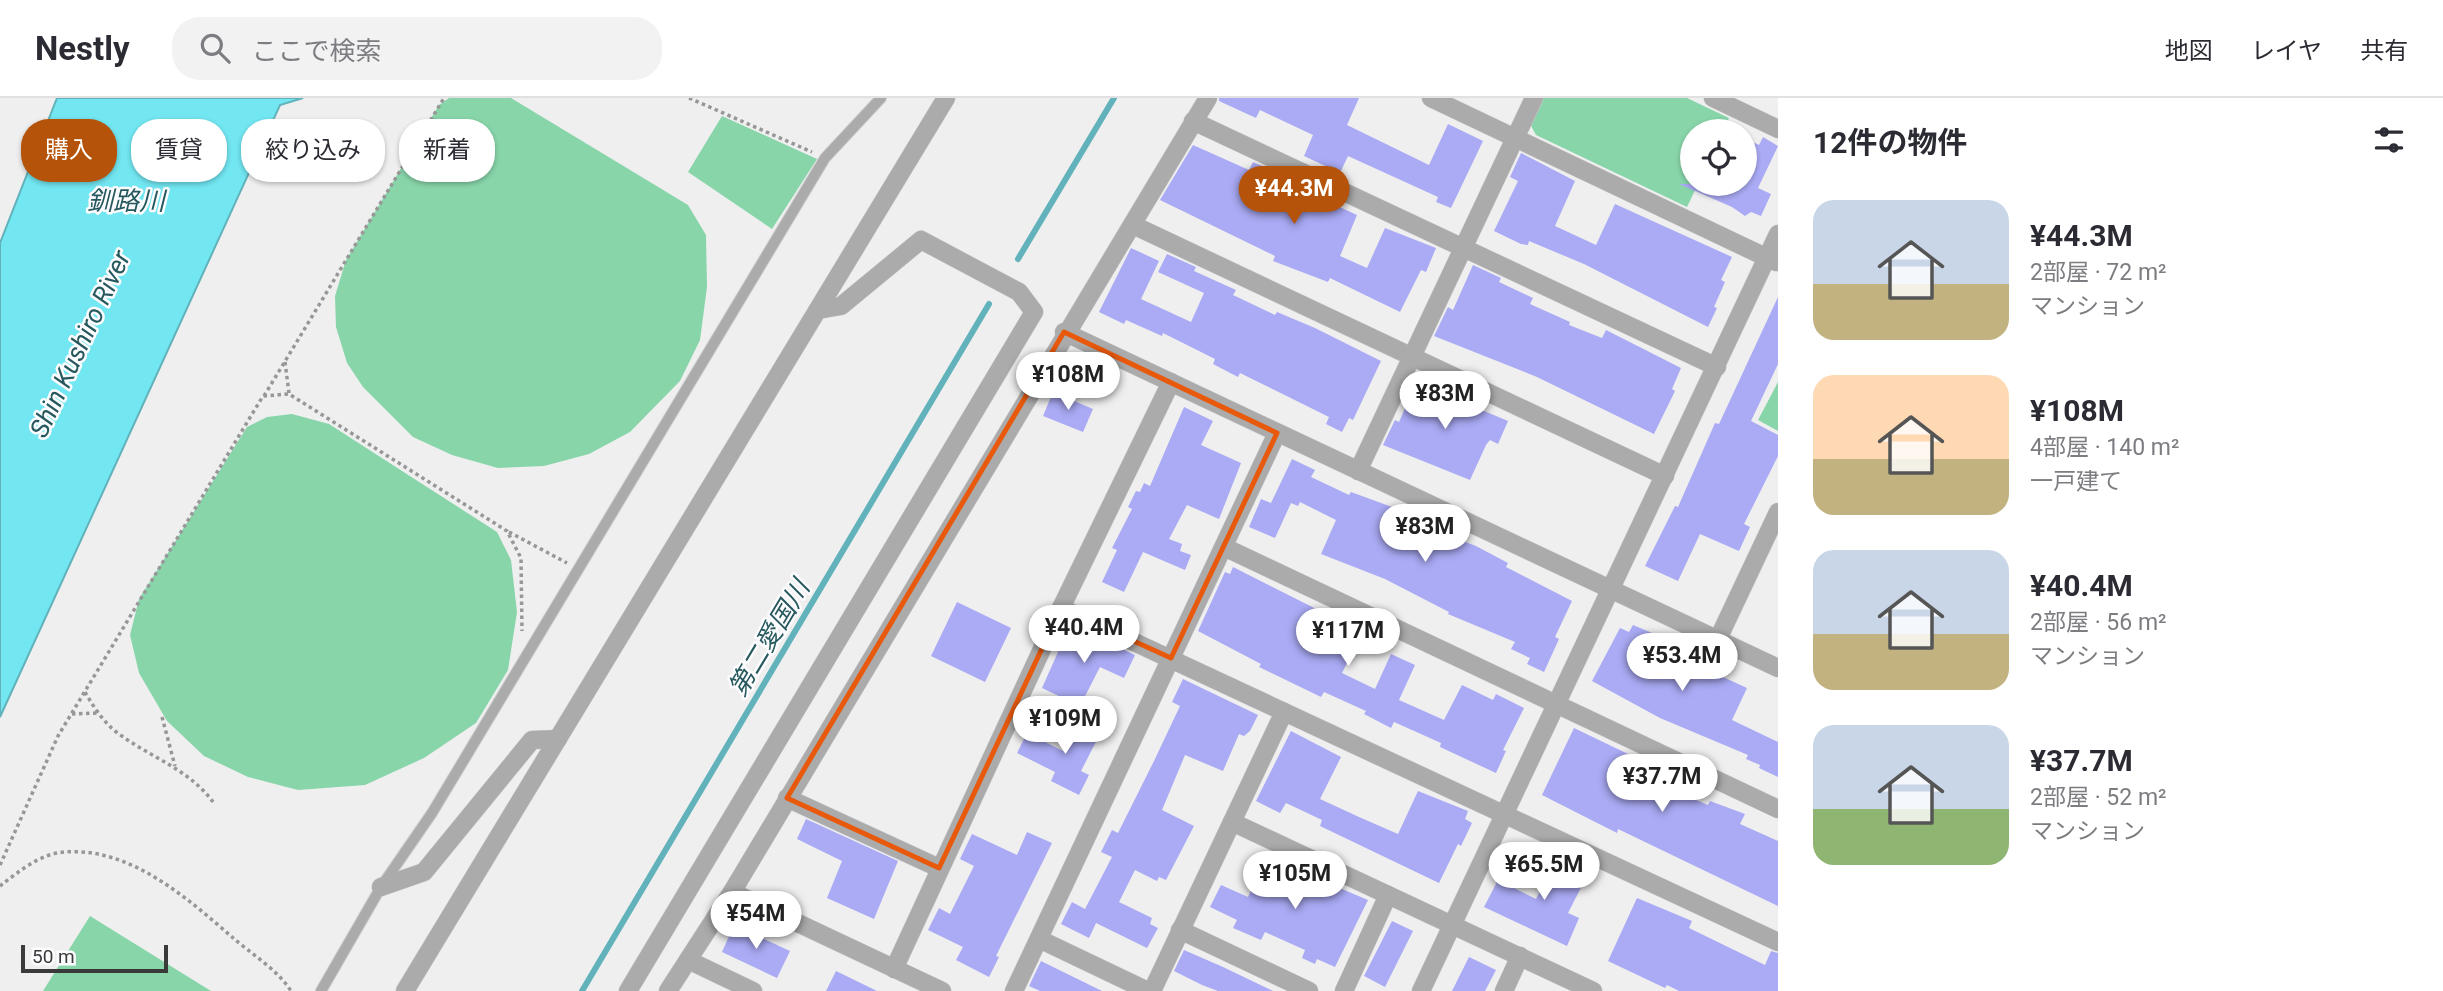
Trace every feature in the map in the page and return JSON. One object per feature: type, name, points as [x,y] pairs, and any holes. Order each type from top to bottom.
[{"type":"street","points":[[405,991],[946,98]]},
{"type":"street","points":[[667,991],[732,892],[1064,332],[1133,225],[1208,98]]},
{"type":"street","points":[[1431,98],[1772,260]]},
{"type":"street","points":[[1358,471],[1534,98]]},
{"type":"street","points":[[1713,98],[1778,129]]},
{"type":"street","points":[[1193,121],[1717,367]]},
{"type":"street","points":[[1133,225],[1410,358],[1665,475]]},
{"type":"street","points":[[1421,991],[1610,589],[1772,260],[1778,234]]},
{"type":"street","points":[[628,991],[1034,312],[1019,292],[921,240],[841,306],[818,310]]},
{"type":"street","points":[[1064,332],[1778,668]]},
{"type":"street","points":[[894,969],[1061,608],[1171,382]]},
{"type":"street","points":[[1014,991],[1277,433]]},
{"type":"street","points":[[1718,639],[1776,523]]},
{"type":"street","points":[[1224,547],[1778,809]]},
{"type":"street","points":[[1061,608],[1778,942]]},
{"type":"street","points":[[1039,939],[1150,991],[1284,712]]},
{"type":"street","points":[[381,887],[424,872],[532,740],[558,739]]},
{"type":"street","points":[[787,798],[939,867]]},
{"type":"street","points":[[1232,822],[1593,991]]},
{"type":"street","points":[[732,892],[942,991]]},
{"type":"street","points":[[1344,991],[1388,895]]},
{"type":"street","points":[[1181,930],[1309,991]]},
{"type":"street","points":[[1504,991],[1520,956]]},
{"type":"street","points":[[688,960],[753,991]]},
{"type":"lane","points":[[321,991],[381,887],[432,813],[825,158],[881,98]]},
{"type":"path","points":[[0,864],[22,810],[72,714],[444,98]]},
{"type":"path","points":[[689,98],[825,158]]},
{"type":"path","points":[[285,360],[289,394]]},
{"type":"path","points":[[263,396],[289,394],[507,531],[577,569]]},
{"type":"path","points":[[507,531],[521,558],[524,601],[520,664]]},
{"type":"path","points":[[85,692],[98,713],[116,731],[176,768],[205,791],[213,802]]},
{"type":"path","points":[[72,714],[98,713]]},
{"type":"path","points":[[162,717],[176,768]]},
{"type":"path","points":[[0,886],[26,866],[64,852],[113,858],[157,878],[204,913],[291,991]]},
{"type":"highlighted area","points":[[1064,332],[1277,433],[1171,658],[1061,608],[939,868],[787,798]]},
{"type":"green space","points":[[449,98],[511,98],[688,205],[706,235],[707,287],[700,340],[680,381],[630,432],[589,454],[544,466],[498,468],[452,455],[413,437],[363,387],[347,363],[336,327],[335,296],[346,260],[399,172],[399,182],[495,182],[495,119],[431,119],[439,105]]},
{"type":"green space","points":[[1543,98],[1687,98],[1729,118],[1680,119],[1680,196],[1692,196],[1687,207],[1536,135],[1530,124]]},
{"type":"green space","points":[[722,116],[817,159],[772,229],[688,172]]},
{"type":"green space","points":[[1778,382],[1778,431],[1758,420]]},
{"type":"green space","points":[[292,414],[329,424],[497,532],[511,560],[517,612],[508,670],[476,723],[424,758],[365,785],[298,790],[248,777],[204,756],[167,721],[139,673],[130,635],[139,599],[247,427],[267,417]]},
{"type":"green space","points":[[90,916],[211,991],[43,991]]},
{"type":"water","name":"釧路川","points":[[57,98],[303,98],[280,105],[274,119],[241,119],[241,182],[245,182],[0,717],[0,243],[24,182],[117,182],[117,119],[49,119]]},
{"type":"building","points":[[1219,98],[1359,98],[1347,125],[1429,165],[1448,124],[1483,141],[1451,208],[1436,202],[1438,197],[1348,156],[1340,173],[1304,156],[1313,135],[1260,110],[1256,118],[1219,101]]},
{"type":"building","points":[[1763,137],[1778,146],[1758,188],[1771,194],[1761,216],[1751,212],[1745,216],[1707,196],[1757,196],[1757,144],[1759,145]]},
{"type":"building","points":[[1193,145],[1249,170],[1253,162],[1274,171],[1272,176],[1357,215],[1340,256],[1367,268],[1385,228],[1436,248],[1426,272],[1421,270],[1400,312],[1330,278],[1328,282],[1273,261],[1275,256],[1160,200]]},
{"type":"building","points":[[1521,153],[1575,181],[1555,226],[1596,245],[1615,204],[1732,257],[1721,280],[1725,282],[1708,327],[1584,264],[1529,241],[1528,245],[1521,244],[1494,231],[1518,181],[1510,177]]},
{"type":"building","points":[[1131,248],[1159,261],[1141,299],[1191,322],[1204,293],[1158,272],[1167,254],[1196,267],[1194,271],[1236,290],[1233,295],[1275,315],[1277,312],[1315,328],[1381,361],[1353,420],[1349,418],[1342,432],[1326,424],[1329,417],[1240,373],[1238,377],[1213,364],[1215,359],[1163,333],[1162,336],[1126,320],[1124,324],[1099,312]]},
{"type":"building","points":[[1473,265],[1501,278],[1499,282],[1533,298],[1530,304],[1570,322],[1569,325],[1602,338],[1606,330],[1681,368],[1672,389],[1675,391],[1654,434],[1537,377],[1434,336],[1448,307],[1453,310]]},
{"type":"building","points":[[1778,297],[1778,364],[1751,421],[1778,435],[1778,456],[1744,524],[1750,527],[1739,551],[1700,534],[1678,581],[1645,566],[1675,506],[1678,507],[1715,423],[1719,424]]},
{"type":"building","points":[[1417,381],[1457,398],[1459,395],[1479,403],[1477,408],[1508,421],[1498,444],[1490,440],[1486,445],[1470,480],[1383,445],[1395,420],[1399,422]]},
{"type":"building","points":[[1053,392],[1093,409],[1083,432],[1043,416]]},
{"type":"building","points":[[1184,407],[1213,421],[1201,445],[1241,463],[1219,519],[1187,505],[1169,539],[1182,544],[1180,551],[1191,555],[1185,570],[1143,552],[1124,592],[1102,582],[1117,550],[1112,548],[1132,509],[1128,507],[1136,491],[1140,492],[1144,483],[1150,486]]},
{"type":"building","points":[[1292,459],[1315,470],[1311,477],[1349,495],[1351,492],[1403,511],[1400,517],[1476,546],[1508,563],[1506,567],[1572,601],[1555,637],[1559,639],[1544,672],[1527,664],[1530,658],[1511,649],[1515,642],[1448,614],[1449,612],[1385,579],[1321,554],[1336,520],[1300,502],[1298,506],[1291,503],[1275,538],[1249,527],[1261,499],[1271,503]]},
{"type":"building","points":[[1233,567],[1362,632],[1342,673],[1375,689],[1391,654],[1415,665],[1399,700],[1444,720],[1462,685],[1493,700],[1496,694],[1524,708],[1503,750],[1506,751],[1496,773],[1440,747],[1441,743],[1394,722],[1391,728],[1364,714],[1366,711],[1324,692],[1321,697],[1259,667],[1261,664],[1198,631],[1225,572],[1230,574]]},
{"type":"building","points":[[957,602],[1011,628],[985,682],[931,656]]},
{"type":"building","points":[[1070,625],[1135,655],[1124,678],[1100,667],[1080,706],[1042,688]]},
{"type":"building","points":[[1633,625],[1676,643],[1674,648],[1714,667],[1712,672],[1747,688],[1732,720],[1778,742],[1778,777],[1746,759],[1748,755],[1660,718],[1592,681],[1620,628],[1629,632]]},
{"type":"building","points":[[1183,679],[1258,715],[1250,731],[1244,736],[1239,734],[1223,771],[1185,755],[1162,810],[1194,826],[1166,880],[1159,877],[1157,881],[1135,870],[1119,902],[1152,918],[1150,924],[1158,928],[1147,948],[1096,923],[1089,938],[1061,924],[1072,902],[1085,909],[1112,857],[1101,852],[1112,830],[1118,833],[1154,761],[1180,706],[1172,702]]},
{"type":"building","points":[[1082,718],[1103,728],[1081,771],[1089,775],[1079,795],[1051,781],[1055,772],[1017,753],[1027,733],[1065,752]]},
{"type":"building","points":[[1574,728],[1680,779],[1675,791],[1708,805],[1710,801],[1745,814],[1740,824],[1778,841],[1778,906],[1618,829],[1617,833],[1542,795]]},
{"type":"building","points":[[1291,731],[1341,757],[1320,799],[1359,817],[1398,834],[1418,791],[1468,811],[1465,819],[1472,823],[1461,846],[1458,844],[1439,883],[1320,826],[1322,820],[1286,803],[1280,813],[1256,801]]},
{"type":"building","points":[[806,819],[898,861],[874,919],[827,898],[842,861],[797,839]]},
{"type":"building","points":[[1027,832],[1052,843],[996,956],[999,957],[989,977],[956,960],[963,947],[928,930],[939,908],[950,914],[974,866],[960,859],[972,834],[1017,855]]},
{"type":"building","points":[[1559,854],[1590,870],[1568,913],[1579,918],[1567,946],[1484,907],[1498,880],[1536,899]]},
{"type":"building","points":[[1266,857],[1368,900],[1335,967],[1317,959],[1315,964],[1302,958],[1305,950],[1265,932],[1261,940],[1233,928],[1237,920],[1210,907],[1221,885],[1248,897]]},
{"type":"building","points":[[1637,898],[1692,921],[1689,928],[1765,965],[1771,951],[1778,953],[1778,991],[1679,991],[1667,985],[1665,988],[1608,961]]},
{"type":"building","points":[[1392,921],[1413,931],[1385,987],[1364,976]]},
{"type":"building","points":[[734,925],[790,951],[777,978],[722,952]]},
{"type":"building","points":[[1184,950],[1273,991],[1218,991],[1202,985],[1174,971]]},
{"type":"building","points":[[1469,957],[1496,970],[1485,991],[1452,991]]},
{"type":"building","points":[[1041,961],[1102,991],[1040,991],[1029,986]]},
{"type":"building","points":[[836,971],[877,991],[826,991]]},
{"type":"waterway","name":"第二愛国川","points":[[1018,259],[1114,98]]},
{"type":"waterway","name":"第二愛国川","points":[[582,991],[989,304]]},
{"type":"water label","name":"Shin Kushiro River","points":[[80,344]]}]
